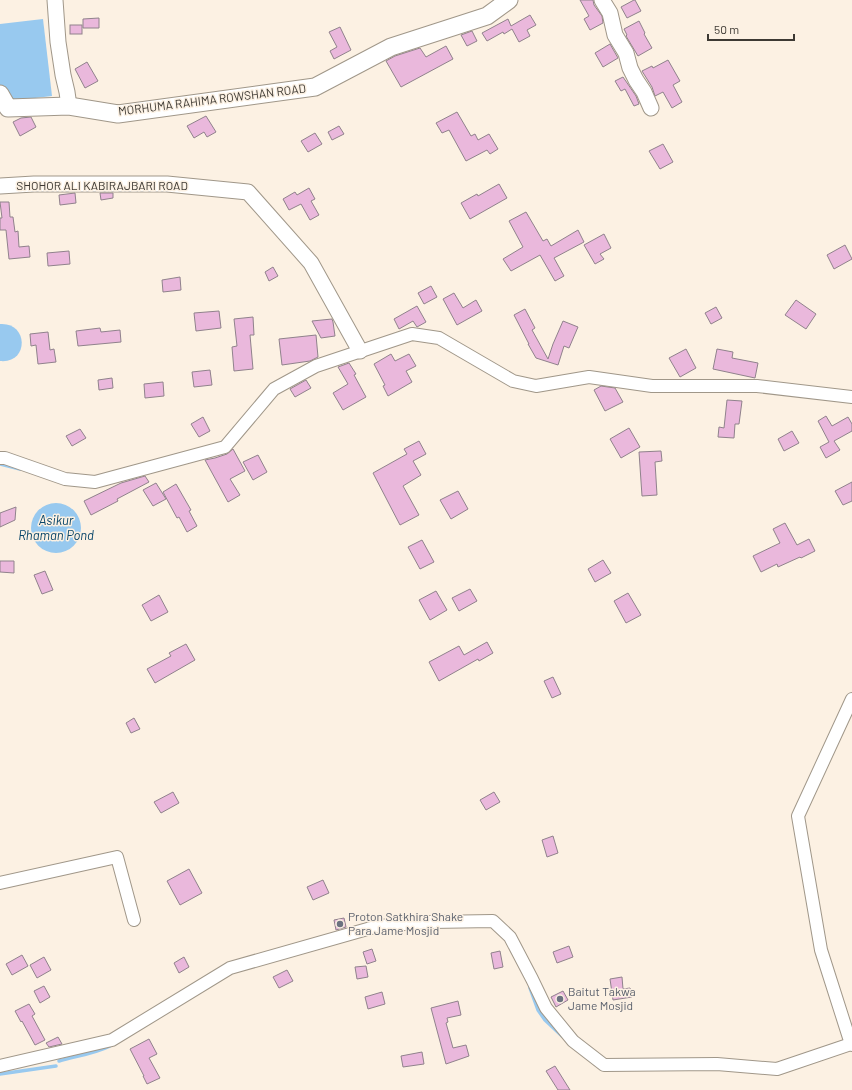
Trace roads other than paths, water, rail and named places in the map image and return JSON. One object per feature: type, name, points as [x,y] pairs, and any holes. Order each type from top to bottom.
[{"type":"main road","name":"MORHUMA RAHIMA ROWSHAN ROAD","points":[[0,94],[8,108],[69,106],[118,114],[315,87],[391,46],[487,16],[509,0]]},
{"type":"street","points":[[55,0],[58,42],[69,106]]},
{"type":"street","points":[[602,0],[610,13],[616,35],[626,53],[630,68],[652,108]]},
{"type":"street","name":"SHOHOR ALI KABIRAJBARI ROAD","points":[[0,186],[34,184],[167,184],[248,192],[311,263],[360,351]]},
{"type":"street","points":[[0,458],[5,458],[65,479],[95,482],[224,447],[274,389],[316,366],[412,334],[439,338],[513,381],[536,386],[589,377],[652,386],[757,386],[852,397]]},
{"type":"street","points":[[0,1066],[112,1040],[230,968],[378,926],[432,922],[493,921],[510,937],[546,1008],[573,1041],[604,1065],[716,1064],[777,1069],[852,1044],[821,950],[798,816],[852,699]]},
{"type":"street","points":[[0,883],[117,857],[134,920]]},
{"type":"water","points":[[43,19],[52,96],[2,102],[0,88],[0,24]]},
{"type":"water","points":[[0,324],[10,325],[16,329],[22,343],[16,356],[10,360],[0,361]]},
{"type":"water","name":"Asikur Rhaman Pond","points":[[51,503],[61,503],[74,510],[81,523],[81,533],[74,546],[61,553],[51,553],[42,549],[35,542],[31,533],[31,523],[35,514],[42,507]]},
{"type":"waterway","points":[[0,464],[20,469]]},
{"type":"waterway","points":[[530,988],[538,1010],[545,1020],[562,1036]]},
{"type":"waterway","points":[[59,1061],[91,1053],[110,1046]]},
{"type":"waterway","points":[[0,1074],[56,1066]]},
{"type":"place","name":"Proton Satkhira Shake Para Jame Mosjid","points":[[340,924]]},
{"type":"place","name":"Baitut Takwa Jame Mosjid","points":[[560,999]]}]
